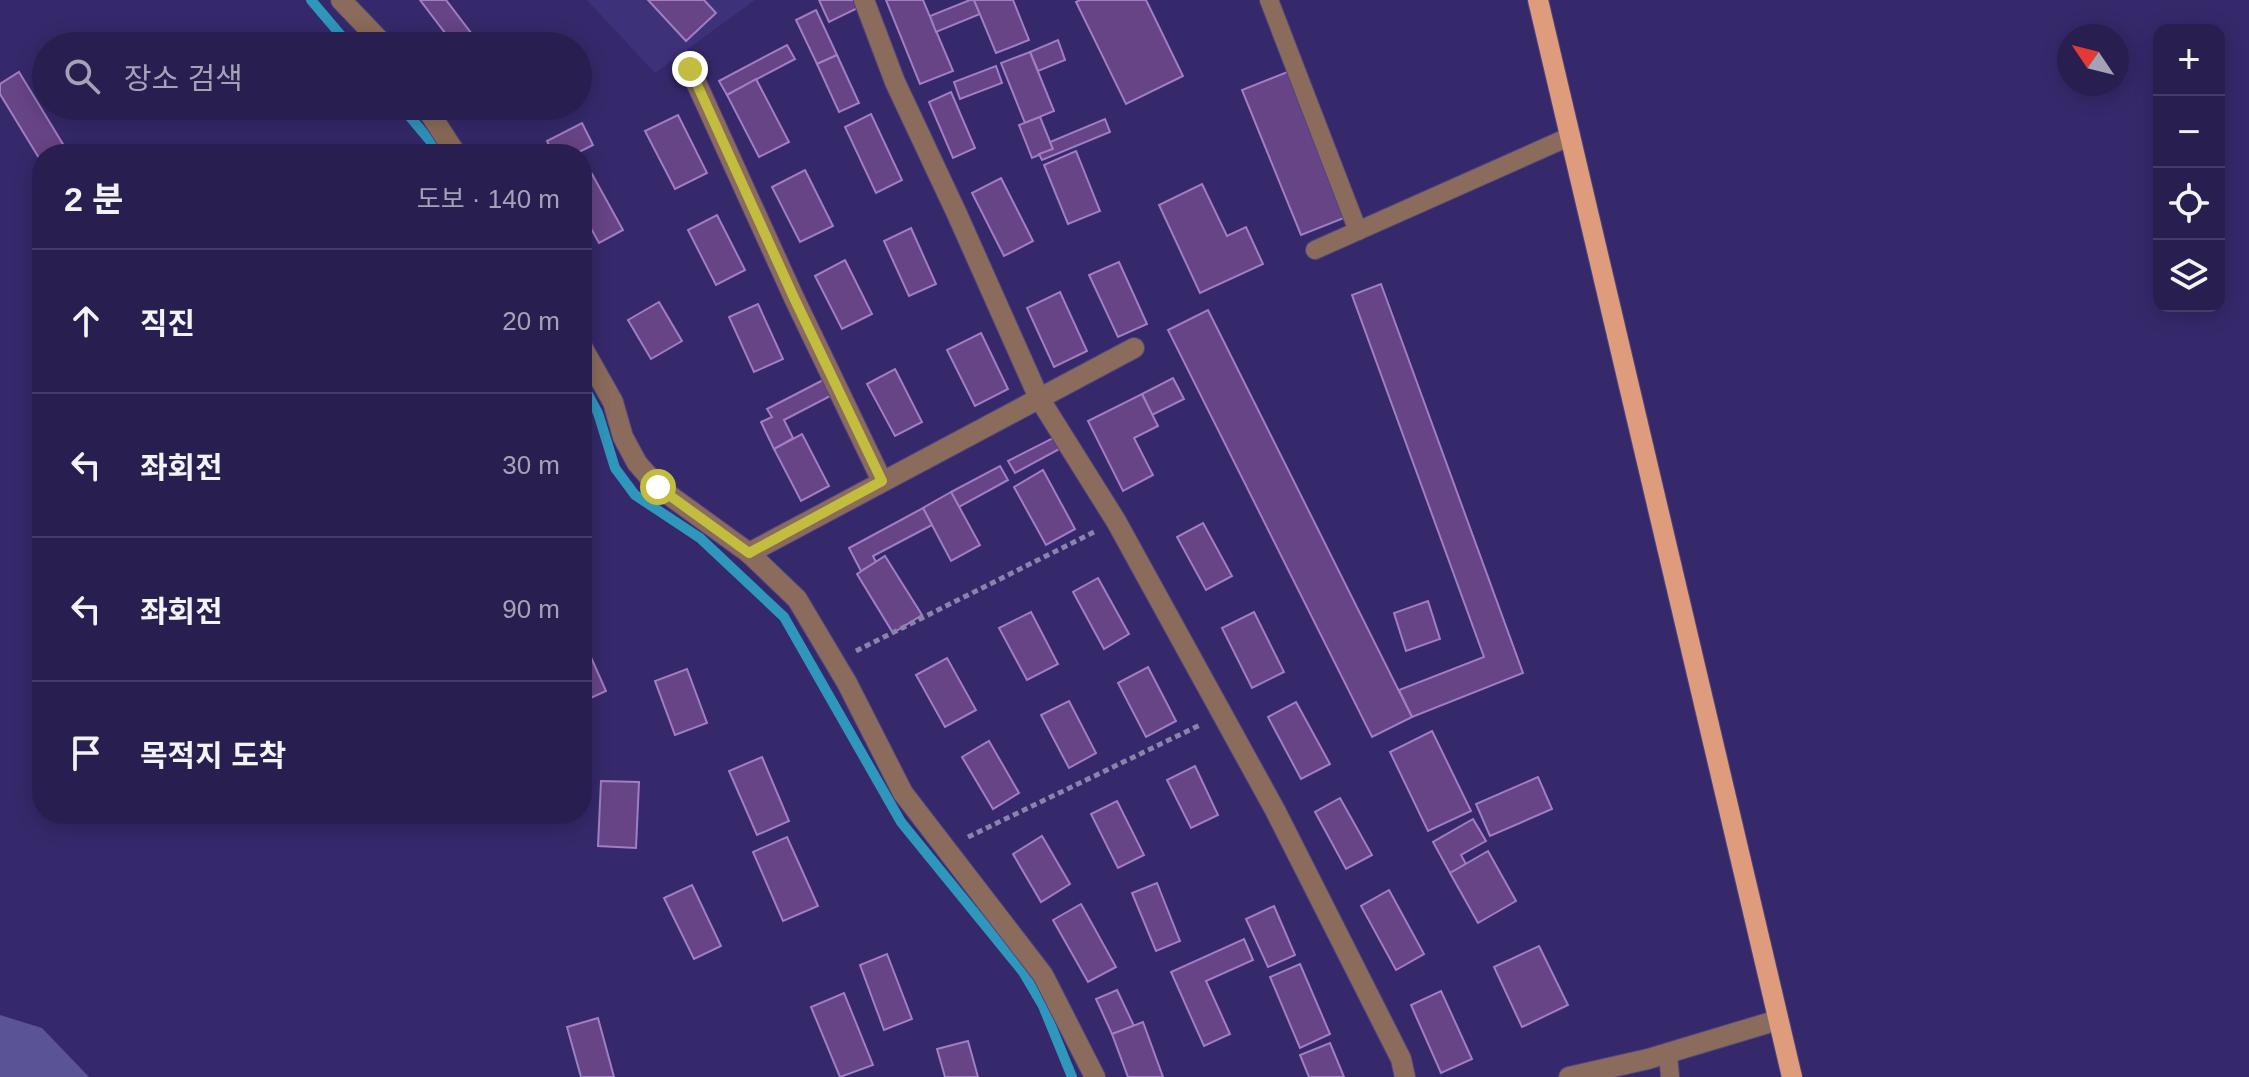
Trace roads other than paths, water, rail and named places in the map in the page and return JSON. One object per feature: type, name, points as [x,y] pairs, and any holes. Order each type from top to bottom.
[{"type":"main road","points":[[1538,0],[1792,1077]]},
{"type":"street","points":[[341,0],[372,32]]},
{"type":"street","points":[[864,0],[895,82],[1039,398],[1116,521],[1275,810],[1401,1059],[1405,1077]]},
{"type":"street","points":[[690,69],[795,300],[882,481]]},
{"type":"street","points":[[434,120],[450,144]]},
{"type":"street","points":[[749,553],[1134,348]]},
{"type":"street","points":[[592,365],[613,402],[623,437],[637,463],[658,487],[749,553],[797,599],[903,793],[1043,975],[1095,1077]]},
{"type":"street","points":[[1569,1077],[1668,1053],[1778,1020]]},
{"type":"lane","points":[[1269,0],[1358,231]]},
{"type":"lane","points":[[1315,250],[1571,136]]},
{"type":"lane","points":[[1668,1053],[1670,1077]]},
{"type":"waterway","points":[[311,0],[338,32]]},
{"type":"waterway","points":[[413,120],[433,144]]},
{"type":"waterway","points":[[592,402],[615,468],[635,495],[700,538],[784,617],[901,822],[1023,972],[1043,1006],[1072,1077]]}]
